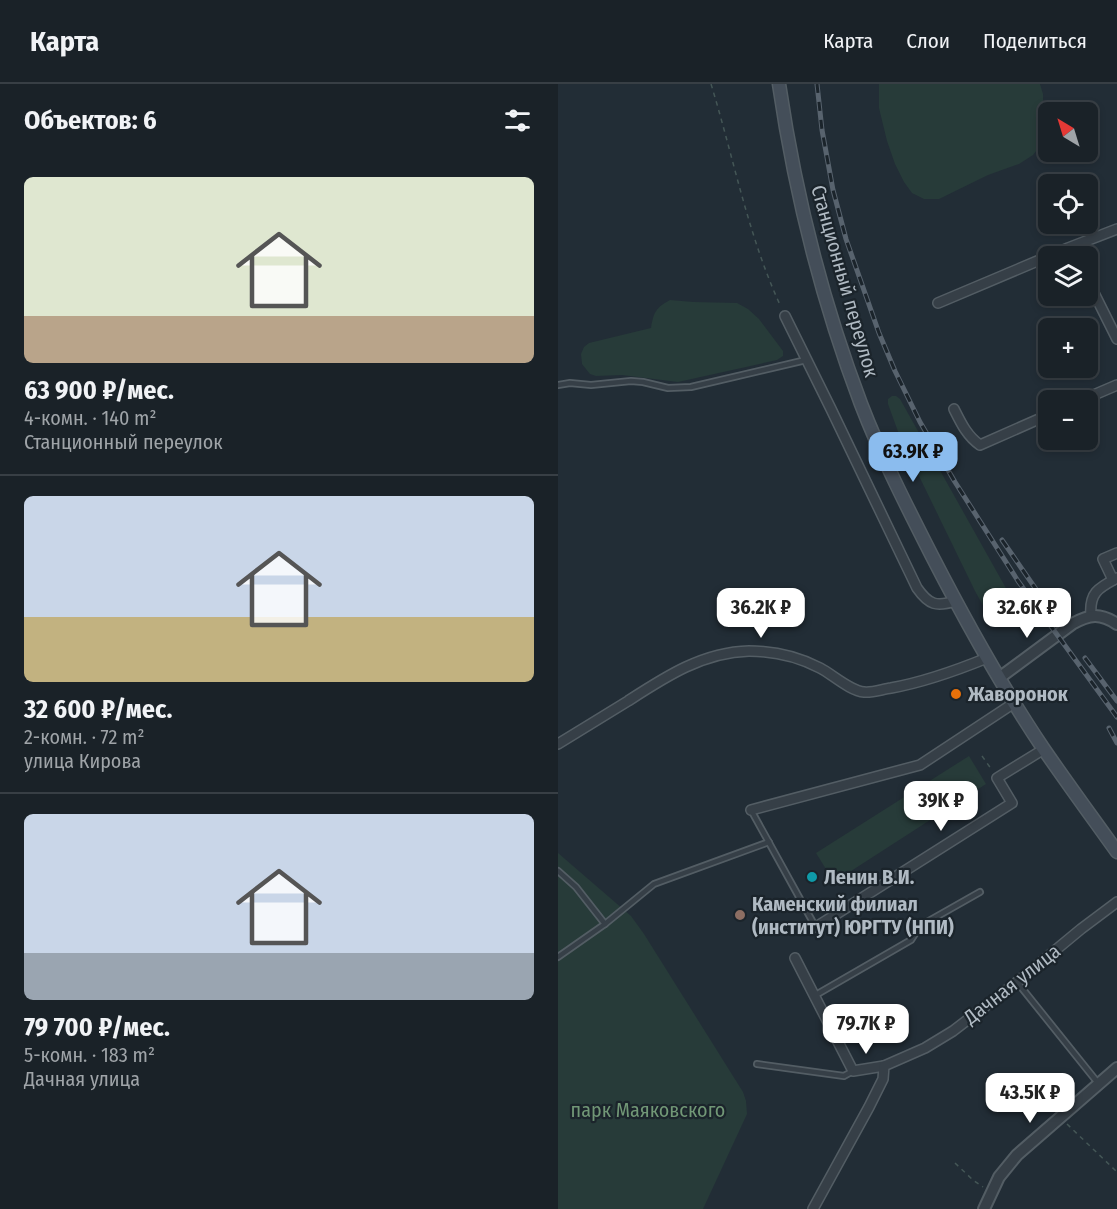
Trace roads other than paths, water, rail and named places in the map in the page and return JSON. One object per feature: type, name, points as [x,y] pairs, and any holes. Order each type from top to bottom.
[{"type":"main road","name":"Станционный переулок","points":[[779,84],[790,151],[819,275],[841,347],[882,453],[909,511],[987,658],[1044,749],[1117,852]]},
{"type":"street","points":[[1083,246],[1117,229]]},
{"type":"street","points":[[938,303],[1038,265]]},
{"type":"street","points":[[1098,301],[1117,339]]},
{"type":"street","points":[[785,316],[917,588],[926,600],[932,603],[943,605],[956,601]]},
{"type":"street","points":[[1098,393],[1117,385]]},
{"type":"street","points":[[954,409],[965,431],[973,441],[980,445],[1038,419]]},
{"type":"street","points":[[1091,616],[1091,597],[1115,579],[1103,560],[1117,553]]},
{"type":"street","points":[[999,678],[1083,617],[1108,618],[1117,624]]},
{"type":"street","points":[[558,744],[671,674],[705,659],[728,654],[749,651],[792,658],[820,668],[863,692],[915,683],[987,658]]},
{"type":"street","points":[[751,810],[920,765],[1014,703]]},
{"type":"street","points":[[816,927],[1012,803],[997,778],[1044,749]]},
{"type":"street","name":"Дачная улица","points":[[853,1071],[884,1066],[925,1048],[953,1031],[1117,902]]},
{"type":"street","points":[[795,958],[853,1071]]},
{"type":"street","points":[[813,1209],[883,1079],[884,1066]]},
{"type":"street","points":[[984,1209],[992,1190],[1008,1164],[1117,1068]]},
{"type":"lane","points":[[558,385],[570,383],[591,385],[631,381],[668,388],[691,387],[806,360]]},
{"type":"lane","points":[[751,810],[816,927]]},
{"type":"lane","points":[[558,957],[605,924],[654,884],[769,842]]},
{"type":"lane","points":[[558,871],[576,887],[605,924]]},
{"type":"lane","points":[[814,996],[911,940],[920,926],[980,892]]},
{"type":"lane","points":[[1017,982],[1098,1084]]},
{"type":"lane","points":[[757,1064],[844,1076],[853,1071]]},
{"type":"railway","points":[[817,84],[822,130],[833,190],[846,239],[895,371],[920,422],[955,482],[1018,581],[1117,717]]},
{"type":"railway","points":[[1002,540],[1060,624]]},
{"type":"railway","points":[[1085,658],[1117,701]]},
{"type":"railway","points":[[1109,728],[1117,743]]},
{"type":"place","name":"Жаворонок","points":[[956,694]]},
{"type":"place","name":"Ленин В.И.","points":[[812,877]]},
{"type":"place","name":"Каменский филиал (институт) ЮРГТУ (НПИ)","points":[[740,915]]},
{"type":"park label","name":"парк Маяковского","points":[[648,1110]]}]
